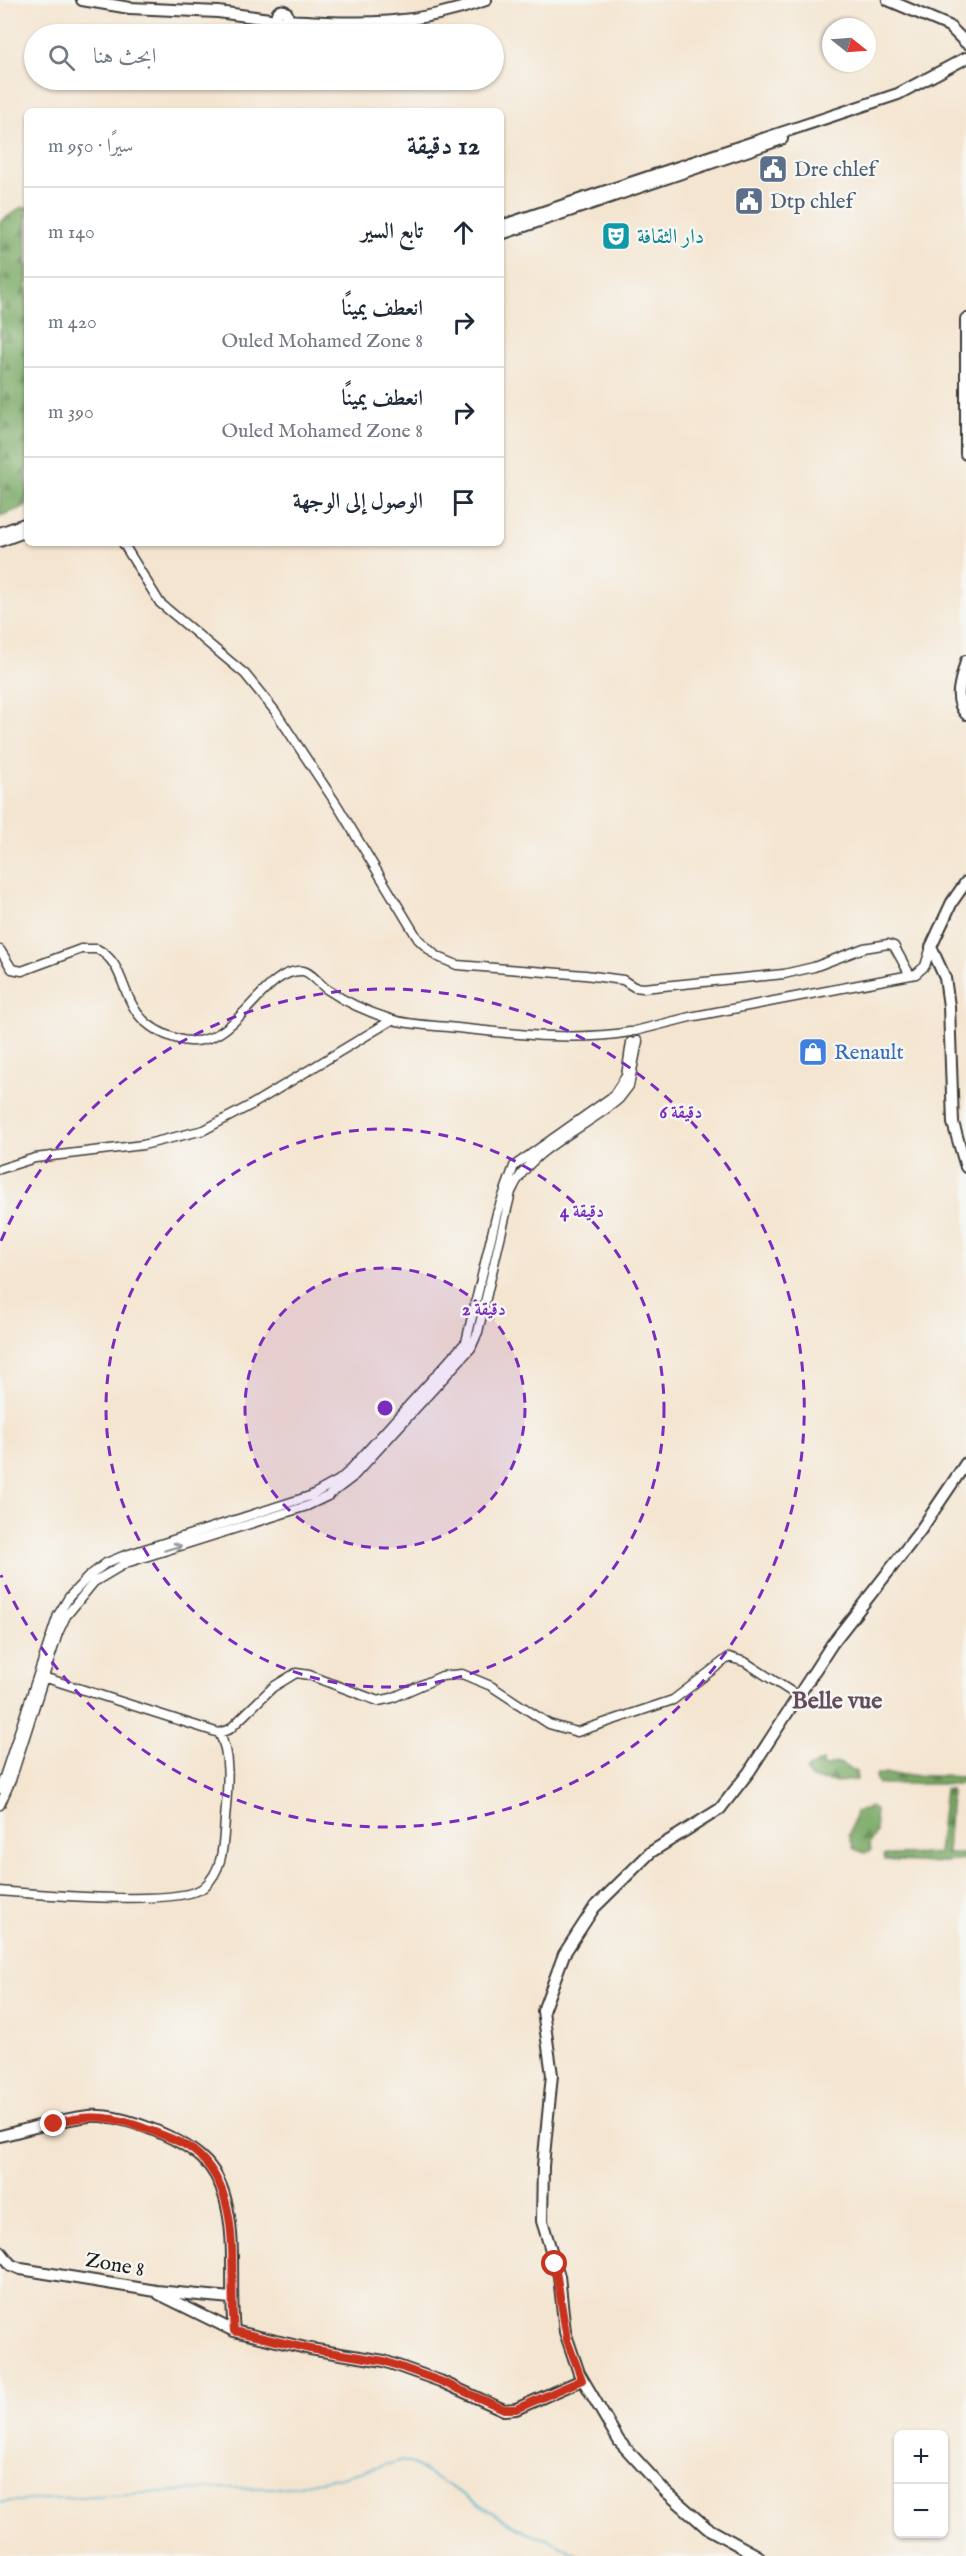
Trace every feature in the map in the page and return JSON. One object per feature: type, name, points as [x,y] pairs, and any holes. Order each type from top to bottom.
[{"type":"main road","points":[[82,0],[129,8],[218,9]]},
{"type":"main road","points":[[108,0],[282,16],[369,21],[416,20],[486,0]]},
{"type":"main road","points":[[369,21],[415,15],[468,0]]},
{"type":"main road","points":[[888,0],[949,26],[966,43]]},
{"type":"main road","points":[[906,0],[950,20],[966,33]]},
{"type":"main road","points":[[504,224],[888,98],[927,81],[966,58]]},
{"type":"main road","points":[[504,233],[894,101],[966,67]]},
{"type":"main road","points":[[966,319],[966,454]]},
{"type":"main road","points":[[0,533],[24,524]]},
{"type":"main road","points":[[0,541],[24,532]]},
{"type":"main road","points":[[966,661],[958,694],[958,703],[966,714]]},
{"type":"main road","points":[[966,882],[952,902],[931,947],[945,978],[949,1006],[953,1123],[966,1167]]},
{"type":"main road","points":[[758,2556],[707,2528],[664,2490],[619,2441],[582,2380],[567,2340],[559,2276],[542,2221],[543,2166],[552,2074],[543,2020],[544,2004],[568,1946],[594,1908],[651,1852],[720,1809],[749,1772],[855,1611],[920,1531],[966,1463]]},
{"type":"main road","points":[[0,2136],[65,2120],[108,2117],[135,2124],[191,2148],[213,2172],[225,2199],[229,2218],[234,2331]]},
{"type":"main road","name":"Zone 8","points":[[0,2251],[10,2265],[21,2270],[150,2290],[231,2298]]},
{"type":"main road","points":[[150,2290],[234,2331],[310,2349],[384,2361],[440,2381],[504,2409],[516,2409],[582,2380]]},
{"type":"street","points":[[125,546],[160,603],[245,674],[275,711],[339,808],[418,939],[436,956],[457,965],[585,975],[623,980],[632,986],[643,988],[784,974],[814,967],[864,948],[888,944],[894,946],[910,975]]},
{"type":"street","points":[[0,950],[10,967],[22,971],[81,949],[97,949],[112,964],[140,1019],[156,1032],[191,1042],[215,1037],[252,1006],[277,980],[300,971],[307,972],[340,998],[392,1020],[541,1035],[634,1037],[653,1027],[690,1017],[910,975],[922,970],[931,947]]},
{"type":"street","points":[[0,1169],[35,1158],[160,1142],[204,1130],[251,1105],[392,1020]]},
{"type":"street","points":[[0,1805],[11,1780],[58,1615],[69,1597],[96,1569],[148,1547],[298,1500],[341,1483],[464,1347],[472,1326],[500,1204],[514,1166],[613,1095],[626,1076],[634,1037]]},
{"type":"street","points":[[40,1676],[219,1733],[230,1729],[273,1687],[296,1673],[309,1675],[378,1701],[392,1698],[442,1676],[462,1674],[491,1686],[549,1724],[574,1732],[673,1700],[729,1657],[745,1662],[798,1696]]},
{"type":"street","points":[[0,1789],[40,1676]]},
{"type":"street","points":[[0,1891],[101,1898],[178,1897],[199,1891],[210,1880],[222,1854],[226,1809],[225,1755],[219,1733]]},
{"type":"green space","points":[[24,207],[24,507],[0,516],[0,222]]},
{"type":"green space","points":[[823,1761],[823,1766],[839,1763],[856,1772],[857,1780],[836,1782],[812,1779],[806,1772],[808,1768]]},
{"type":"green space","points":[[877,1774],[966,1777],[966,1784],[878,1784],[875,1777]]},
{"type":"green space","points":[[945,1789],[950,1789],[951,1793],[947,1854],[966,1854],[966,1860],[930,1863],[885,1860],[884,1855],[938,1854]]},
{"type":"green space","points":[[870,1807],[875,1809],[876,1832],[869,1844],[871,1850],[865,1853],[854,1849],[849,1835],[856,1812]]},
{"type":"waterway","points":[[0,2502],[224,2488],[282,2488],[341,2477],[400,2461],[413,2464],[532,2535],[550,2540],[579,2556]]},
{"type":"place","name":"Dre chlef","points":[[773,169]]},
{"type":"place","name":"Dtp chlef","points":[[749,201]]},
{"type":"place","name":"دار الثقافة","points":[[616,236]]},
{"type":"place","name":"Renault","points":[[813,1052]]},
{"type":"district","name":"Belle vue","points":[[837,1700]]},
{"type":"route","points":[[54,2124],[91,2116],[123,2120],[180,2142],[205,2160],[218,2180],[229,2218],[234,2331],[310,2349],[384,2361],[420,2373],[495,2408],[516,2409],[582,2380],[567,2340],[561,2286],[555,2264]]}]
